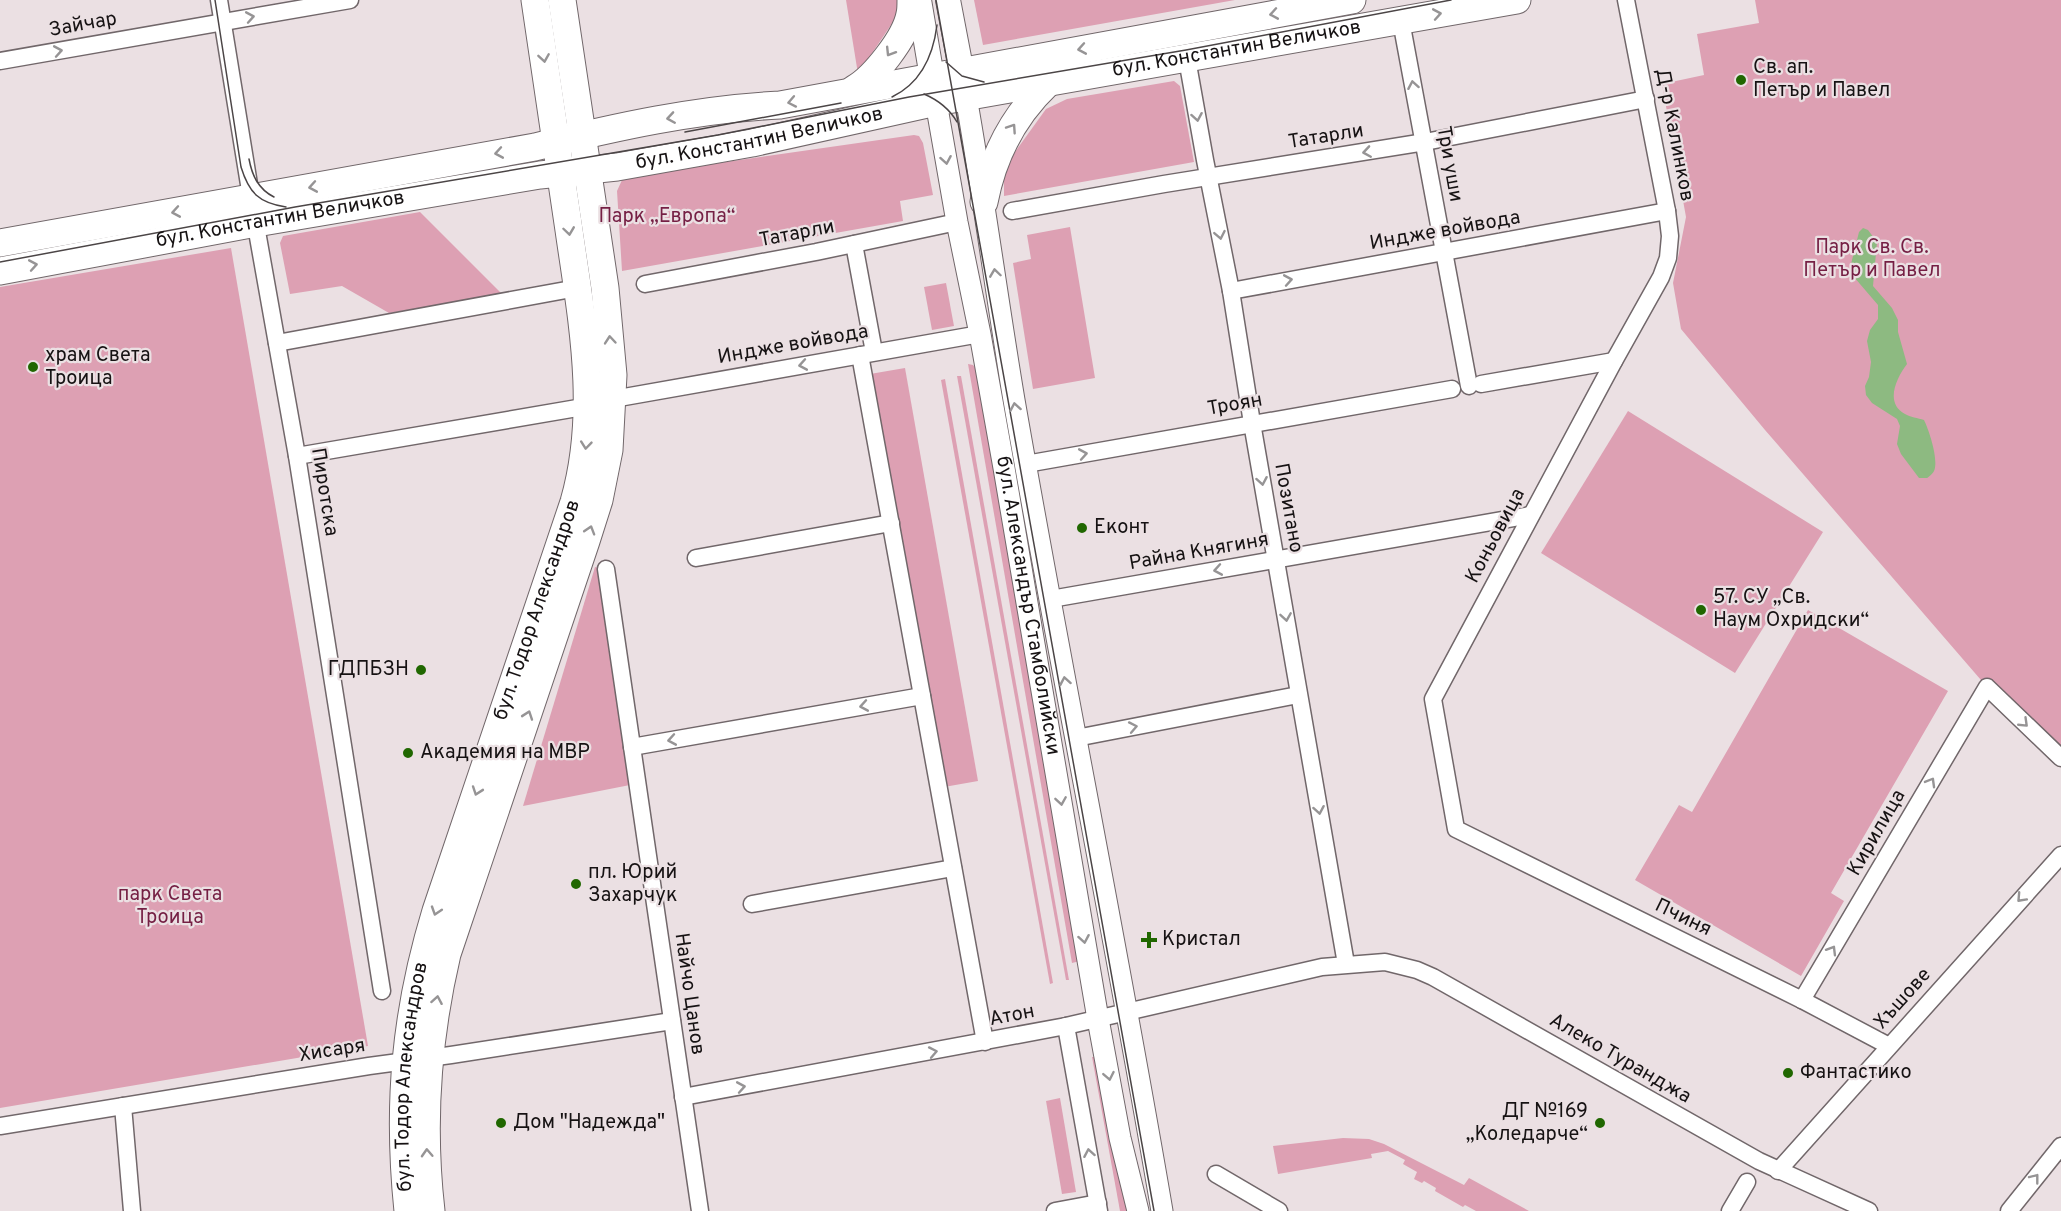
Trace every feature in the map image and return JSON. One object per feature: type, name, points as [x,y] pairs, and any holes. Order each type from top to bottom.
[{"type":"main road","name":"бул. Тодор Александров","points":[[408,1211],[402,1102],[439,989],[456,923],[599,500],[609,450],[601,402],[585,340],[535,0]]},
{"type":"main road","name":"бул. Тодор Александров","points":[[562,0],[609,318],[601,402]]},
{"type":"main road","points":[[850,91],[870,78],[884,61],[904,30],[910,15],[911,0]]},
{"type":"main road","name":"бул. Александър Стамболийски","points":[[919,0],[936,102]]},
{"type":"main road","name":"бул. Александър Стамболийски","points":[[948,0],[966,97]]},
{"type":"main road","name":"бул. Константин Величков","points":[[0,271],[616,127],[729,108],[780,105],[1352,0]]},
{"type":"main road","name":"бул. Константин Величков","points":[[0,243],[588,170],[752,143],[936,102],[1517,0]]},
{"type":"main road","points":[[984,202],[992,171],[1005,138],[1037,94],[1048,83]]},
{"type":"main road","name":"бул. Тодор Александров","points":[[417,1060],[425,1125],[431,1211]]},
{"type":"street","name":"Пиротска","points":[[219,0],[253,211],[297,456],[382,991]]},
{"type":"street","name":"Зайчар","points":[[0,61],[350,0]]},
{"type":"street","name":"Д-р Калинков","points":[[1626,0],[1667,212],[1670,236],[1668,258],[1661,277]]},
{"type":"street","name":"Три уши","points":[[1401,21],[1425,142],[1443,252],[1475,385],[1614,361]]},
{"type":"street","name":"Позитано","points":[[1187,59],[1231,291],[1298,695],[1346,964]]},
{"type":"street","name":"бул. Александър Стамболийски","points":[[966,97],[1014,398],[1162,1211]]},
{"type":"street","name":"Татарли","points":[[1012,211],[1425,142],[1646,99]]},
{"type":"street","name":"бул. Александър Стамболийски","points":[[936,102],[1053,743],[1098,1019],[1120,1138],[1138,1211]]},
{"type":"street","name":"Индже войвода","points":[[1231,291],[1667,212]]},
{"type":"street","name":"Татарли","points":[[645,284],[957,222]]},
{"type":"street","points":[[854,244],[891,523],[985,1042]]},
{"type":"street","name":"Коньовица","points":[[1456,829],[1433,699],[1661,277]]},
{"type":"street","points":[[277,343],[577,288]]},
{"type":"street","name":"Индже войвода","points":[[297,456],[980,334]]},
{"type":"street","name":"Троян","points":[[1026,464],[1452,389]]},
{"type":"street","name":"Райна Княгиня","points":[[1051,599],[1531,515]]},
{"type":"street","points":[[696,558],[891,523]]},
{"type":"street","name":"Найчо Цанов","points":[[606,569],[700,1211]]},
{"type":"street","name":"Кирилица","points":[[1802,1000],[1988,687],[2061,758]]},
{"type":"street","points":[[1076,738],[1298,695]]},
{"type":"street","points":[[632,747],[922,696]]},
{"type":"street","name":"Пчиня","points":[[1456,829],[1802,1000],[1889,1046]]},
{"type":"street","name":"Хъшове","points":[[1778,1171],[2061,855]]},
{"type":"street","points":[[752,904],[953,868]]},
{"type":"street","name":"Алеко Туранджа","points":[[1346,964],[1385,962],[1417,970],[1778,1171],[1869,1211]]},
{"type":"street","name":"Атон","points":[[683,1097],[1066,1026],[1322,967],[1346,964]]},
{"type":"street","name":"Хисаря","points":[[0,1126],[672,1021]]},
{"type":"street","points":[[1055,1211],[1098,1207],[1066,1026]]},
{"type":"street","points":[[123,1106],[132,1211]]},
{"type":"street","points":[[2009,1211],[2061,1146]]},
{"type":"street","points":[[1216,1174],[1279,1211]]},
{"type":"street","points":[[1730,1211],[1747,1182]]},
{"type":"green space","points":[[846,0],[897,0],[897,16],[858,74]]},
{"type":"green space","points":[[974,0],[1235,0],[983,45]]},
{"type":"green space","name":"Парк Св. Св. Петър и Павел","points":[[1755,0],[2061,0],[2061,750],[1987,687],[1681,329],[1673,283],[1686,217],[1662,84],[1704,75],[1697,34],[1759,23]]},
{"type":"green space","points":[[1174,81],[1180,86],[1194,162],[1004,196],[1004,178],[1012,156],[1046,109],[1067,99]]},
{"type":"green space","name":"Парк „Европа“","points":[[919,136],[923,143],[933,195],[900,201],[903,221],[622,271],[617,191],[622,180],[627,176]]},
{"type":"green space","points":[[420,212],[502,294],[389,313],[342,286],[290,294],[280,243],[283,236]]},
{"type":"green space","points":[[1070,227],[1095,378],[1033,389],[1013,263],[1031,259],[1027,235]]},
{"type":"green space","name":"парк Света Троица","points":[[231,248],[368,1046],[0,1108],[0,287]]},
{"type":"green space","points":[[946,283],[954,326],[932,330],[924,287]]},
{"type":"green space","points":[[968,364],[973,365],[978,371],[1080,961],[1072,963]]},
{"type":"green space","points":[[905,368],[978,781],[944,787],[870,374]]},
{"type":"green space","points":[[957,376],[961,376],[1069,980],[1066,980]]},
{"type":"green space","points":[[945,379],[1053,983],[1050,984],[941,380]]},
{"type":"green space","points":[[1628,411],[1823,532],[1735,673],[1541,553]]},
{"type":"green space","points":[[595,567],[602,569],[630,785],[523,806]]},
{"type":"green space","points":[[1808,610],[1948,691],[1831,893],[1844,901],[1801,976],[1635,880],[1679,805],[1692,812]]},
{"type":"green space","points":[[1092,1057],[1098,1057],[1132,1211],[1120,1211]]},
{"type":"green space","points":[[1060,1098],[1076,1192],[1062,1194],[1046,1101]]},
{"type":"green space","points":[[1343,1138],[1369,1139],[1384,1144],[1464,1185],[1469,1178],[1529,1211],[1476,1211],[1465,1205],[1463,1207],[1435,1191],[1436,1188],[1424,1181],[1422,1183],[1414,1179],[1417,1172],[1403,1164],[1405,1160],[1388,1151],[1371,1154],[1372,1158],[1278,1174],[1273,1146]]},
{"type":"shaded area","points":[[1863,228],[1868,230],[1877,242],[1873,286],[1892,308],[1898,320],[1898,332],[1907,364],[1896,383],[1895,403],[1905,414],[1924,420],[1933,445],[1934,472],[1927,478],[1919,478],[1901,454],[1897,444],[1900,426],[1897,419],[1872,403],[1866,395],[1865,386],[1871,362],[1867,341],[1870,330],[1878,319],[1878,305],[1854,277],[1851,264],[1859,232]]},
{"type":"tram line","points":[[215,0],[241,167],[248,184],[256,195],[269,203],[286,207]]},
{"type":"tram line","points":[[936,0],[1154,1211]]},
{"type":"tram line","points":[[0,262],[295,207],[718,135],[909,97],[1186,50],[1451,0]]},
{"type":"tram line","points":[[892,97],[911,84],[924,68],[929,58],[937,25]]},
{"type":"tram line","points":[[946,62],[962,76],[984,82]]},
{"type":"tram line","points":[[924,94],[943,105],[957,122]]},
{"type":"tram line","points":[[685,132],[841,103]]},
{"type":"tram line","points":[[249,159],[257,181],[268,194],[274,197]]},
{"type":"place","name":"Св. ап. Петър и Павел","points":[[1741,80]]},
{"type":"place","name":"храм Света Троица","points":[[33,367]]},
{"type":"place","name":"Еконт","points":[[1082,528]]},
{"type":"place","name":"57. СУ „Св. Наум Охридски“","points":[[1701,610]]},
{"type":"place","name":"ГДПБЗН","points":[[421,670]]},
{"type":"place","name":"Академия на МВР","points":[[408,753]]},
{"type":"place","name":"пл. Юрий Захарчук","points":[[576,884]]},
{"type":"place","name":"Кристал","points":[[1149,940]]},
{"type":"place","name":"Фантастико","points":[[1788,1073]]},
{"type":"place","name":"Дом \"Надежда\"","points":[[501,1123]]},
{"type":"place","name":"ДГ №169 „Коледарче“","points":[[1600,1123]]}]
